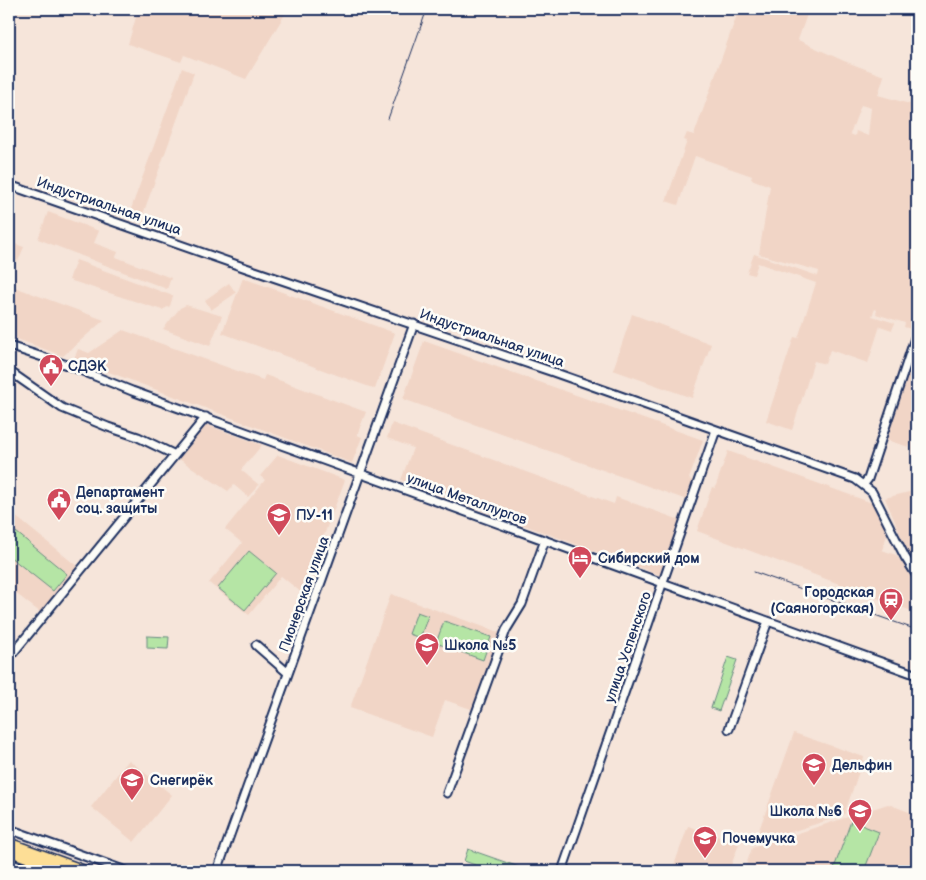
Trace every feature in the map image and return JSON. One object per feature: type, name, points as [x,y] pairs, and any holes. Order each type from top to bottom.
[{"type":"main road","points":[[9,843],[86,871]]},
{"type":"main road","points":[[9,851],[64,871]]},
{"type":"street","name":"Индустриальная улица","points":[[9,185],[246,268],[414,324],[855,479],[872,492],[905,557],[917,576]]},
{"type":"street","name":"Пионерская улица","points":[[217,871],[414,324]]},
{"type":"street","points":[[864,484],[868,479],[917,332]]},
{"type":"street","name":"улица Металлургов","points":[[9,346],[70,366],[132,391],[917,675]]},
{"type":"street","points":[[12,373],[62,408],[138,437],[174,455]]},
{"type":"street","points":[[9,658],[206,417]]},
{"type":"street","name":"улица Успенского","points":[[562,871],[716,430]]},
{"type":"street","points":[[447,793],[506,630],[522,604],[545,540]]},
{"type":"street","points":[[729,729],[768,621]]},
{"type":"street","points":[[256,645],[288,674]]},
{"type":"street","points":[[9,829],[126,871]]},
{"type":"street","points":[[9,862],[32,871]]},
{"type":"shaded area","points":[[124,9],[288,9],[246,79],[184,55],[181,62],[128,44],[137,14]]},
{"type":"shaded area","points":[[739,9],[809,9],[798,40],[844,61],[884,76],[878,95],[917,106],[917,322],[915,330],[904,327],[905,323],[876,314],[877,310],[875,309],[872,316],[895,323],[892,330],[880,326],[868,363],[830,350],[825,364],[814,361],[792,430],[766,421],[794,337],[798,338],[816,283],[758,263],[754,275],[747,273],[754,254],[818,276],[819,271],[759,254],[770,186],[751,179],[752,176],[695,156],[678,205],[666,201],[687,141],[684,140],[687,133],[694,135]],"holes":[[[861,105],[871,108],[868,136],[856,131],[855,136],[850,134]]]},
{"type":"shaded area","points":[[182,68],[194,73],[143,214],[131,209]]},
{"type":"shaded area","points":[[48,212],[99,231],[94,243],[118,252],[116,257],[171,278],[167,289],[38,239]]},
{"type":"shaded area","points":[[9,242],[24,247],[18,261],[9,257]]},
{"type":"shaded area","points":[[76,260],[173,296],[170,306],[162,310],[69,280]]},
{"type":"shaded area","points":[[243,278],[395,333],[375,389],[222,333]]},
{"type":"shaded area","points":[[229,283],[236,293],[211,310],[205,300]]},
{"type":"shaded area","points":[[9,285],[104,320],[63,356],[9,336]]},
{"type":"shaded area","points":[[186,305],[222,316],[210,346],[163,329],[180,308]]},
{"type":"shaded area","points":[[632,314],[711,344],[692,398],[613,370]]},
{"type":"shaded area","points":[[123,330],[263,380],[265,375],[366,412],[357,435],[362,437],[352,463],[74,359],[78,349],[89,353]]},
{"type":"shaded area","points":[[424,341],[703,440],[689,479],[694,481],[687,500],[403,399]]},
{"type":"shaded area","points":[[917,349],[917,423],[909,447],[886,440]]},
{"type":"shaded area","points":[[392,423],[614,504],[616,497],[680,520],[660,575],[401,480],[413,448],[387,438]]},
{"type":"shaded area","points":[[204,424],[262,445],[241,470],[259,485],[248,497],[234,485],[228,491],[179,459]]},
{"type":"shaded area","points":[[728,451],[875,504],[887,535],[882,550],[896,555],[917,583],[917,613],[697,531],[712,487],[715,488]]},
{"type":"shaded area","name":"ПУ-11","points":[[278,455],[345,480],[302,593],[281,576],[249,615],[209,583],[242,543],[225,529],[265,480],[260,476]]},
{"type":"shaded area","points":[[917,490],[917,563],[911,560],[885,498]]},
{"type":"shaded area","points":[[9,511],[78,567],[41,613],[9,588]]},
{"type":"shaded area","name":"Школа №5","points":[[391,594],[501,633],[474,710],[445,700],[432,737],[350,708]]},
{"type":"shaded area","name":"Дельфин","points":[[794,733],[864,757],[844,815],[754,844]]},
{"type":"shaded area","name":"Снегирёк","points":[[129,760],[172,795],[134,842],[91,807]]},
{"type":"shaded area","name":"Школа №6","points":[[888,804],[917,815],[917,871],[744,871],[752,848]]},
{"type":"shaded area","name":"Почемучка","points":[[688,826],[739,844],[729,871],[672,871]]},
{"type":"green space","points":[[16,532],[67,574],[53,591],[9,556],[9,540]]},
{"type":"green space","points":[[249,551],[276,573],[245,610],[218,588]]},
{"type":"green space","points":[[417,612],[428,616],[420,638],[409,634]]},
{"type":"green space","points":[[444,621],[491,637],[483,660],[436,643]]},
{"type":"green space","points":[[147,636],[169,637],[168,649],[147,648]]},
{"type":"green space","points":[[728,657],[737,660],[719,711],[711,708]]},
{"type":"green space","points":[[851,821],[879,832],[864,871],[833,871]]},
{"type":"green space","points":[[468,849],[519,867],[517,871],[492,871],[464,861]]},
{"type":"railway","points":[[388,119],[427,9]]},
{"type":"railway","points":[[754,572],[917,630]]},
{"type":"place","name":"СДЭК","points":[[51,387]]},
{"type":"place","name":"Департамент соц. защиты","points":[[59,521]]},
{"type":"place","name":"ПУ-11","points":[[279,536]]},
{"type":"place","name":"Сибирский дом","points":[[580,579]]},
{"type":"place","name":"Городская (Саяногорская)","points":[[891,621]]},
{"type":"place","name":"Школа №5","points":[[427,666]]},
{"type":"place","name":"Дельфин","points":[[814,786]]},
{"type":"place","name":"Снегирёк","points":[[132,801]]},
{"type":"place","name":"Школа №6","points":[[860,832]]},
{"type":"place","name":"Почемучка","points":[[705,859]]}]
